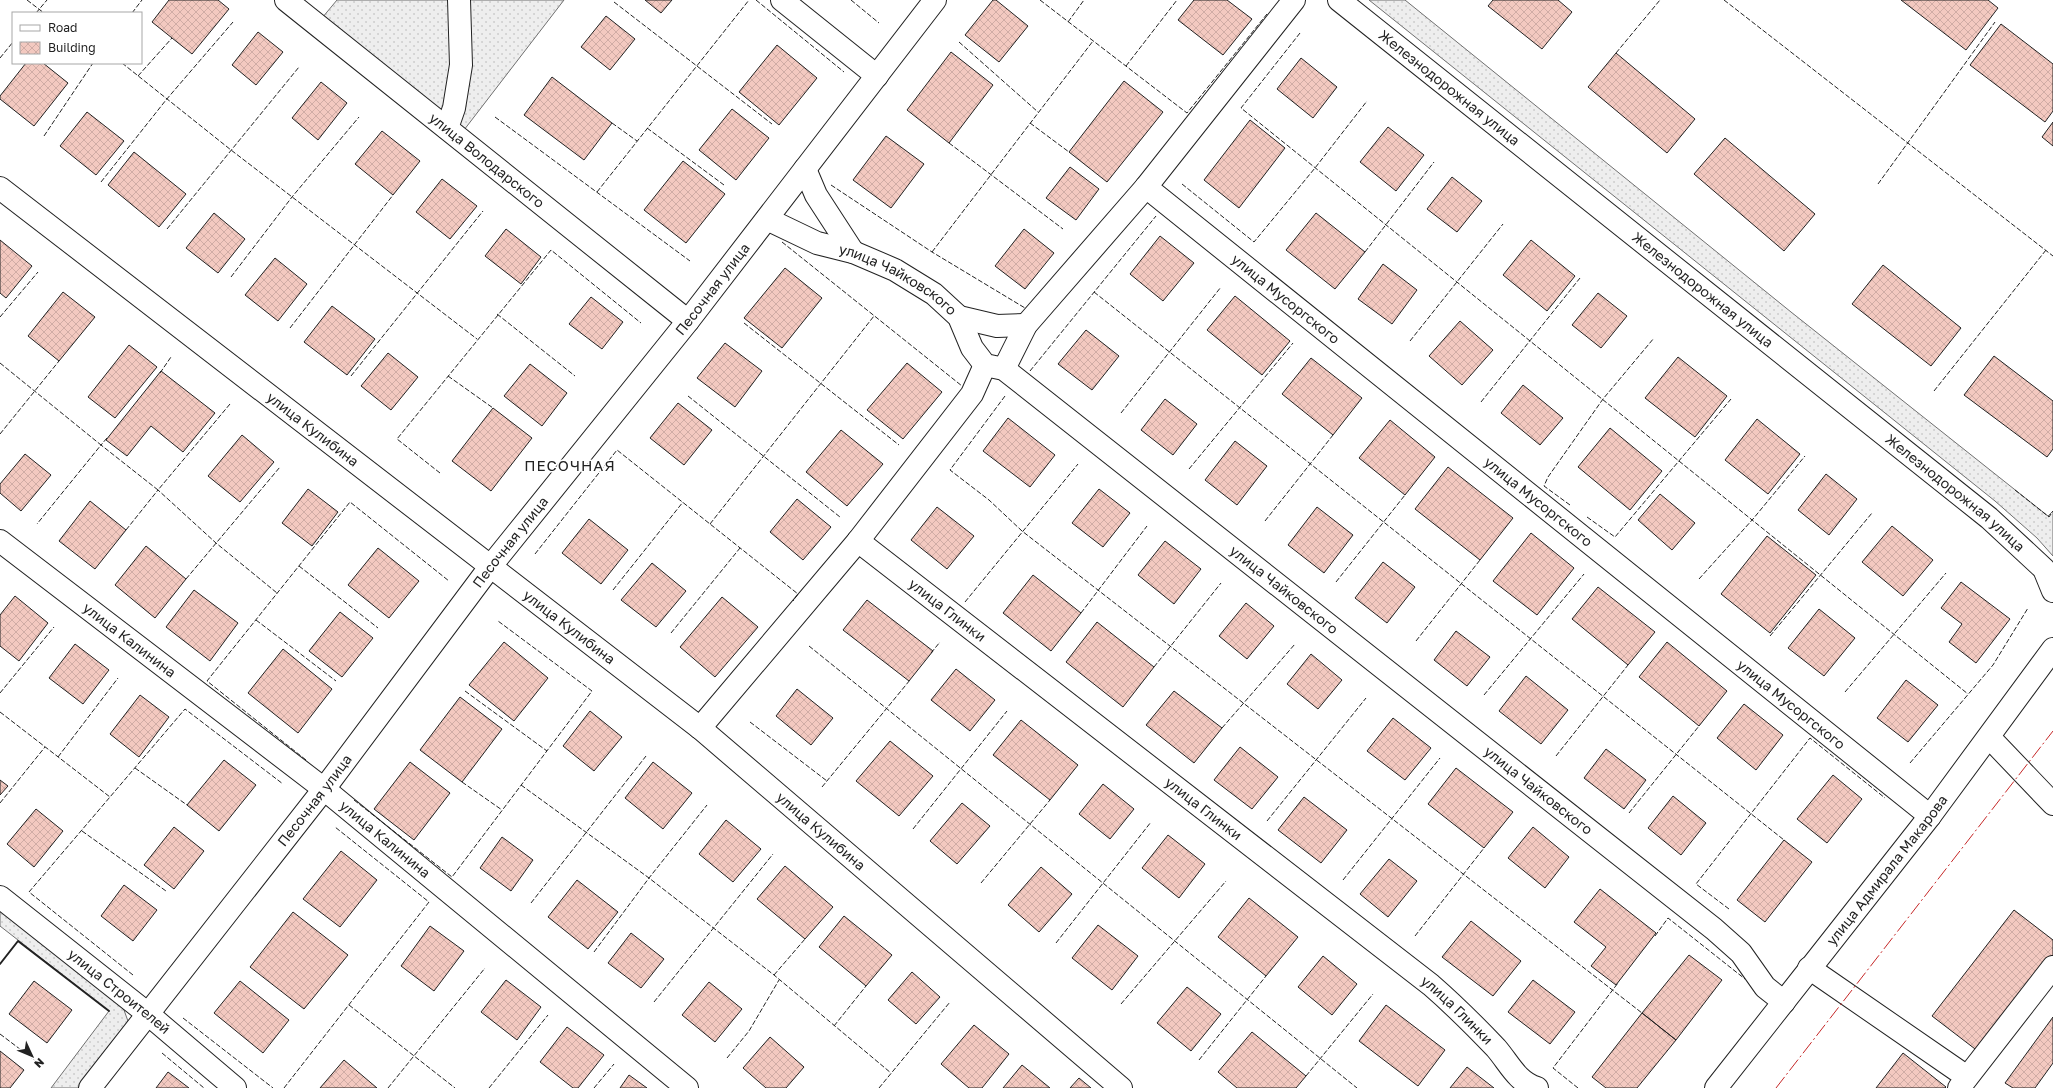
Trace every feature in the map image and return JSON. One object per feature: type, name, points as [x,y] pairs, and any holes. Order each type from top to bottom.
[{"type":"street","name":"улица Володарского","points":[[286,0],[688,321]]},
{"type":"street","points":[[447,128],[454,108],[461,64],[459,0]]},
{"type":"street","points":[[782,0],[877,76]]},
{"type":"street","name":"Песочная улица","points":[[90,1088],[324,789],[490,567],[688,321],[935,0]]},
{"type":"street","points":[[700,728],[858,541],[1026,325],[1146,187],[1294,0]]},
{"type":"street","name":"Железнодорожная улица","points":[[1340,0],[1989,518],[2044,569],[2053,591]]},
{"type":"street","points":[[805,169],[816,195],[853,252]]},
{"type":"street","name":"улица Мусоргского","points":[[1146,187],[1930,816]]},
{"type":"street","name":"улица Кулибина","points":[[0,188],[700,728],[1121,1088]]},
{"type":"street","name":"улица Чайковского","points":[[767,219],[817,243],[853,252],[895,270],[934,294],[959,317],[972,348],[994,367],[1714,929],[1741,954],[1765,987],[1784,1002]]},
{"type":"street","points":[[959,317],[997,326],[1026,325]]},
{"type":"street","name":"улица Глинки","points":[[858,541],[1456,1006],[1497,1049],[1514,1072],[1529,1085],[1537,1088]]},
{"type":"street","name":"улица Калинина","points":[[0,542],[324,789],[688,1088]]},
{"type":"street","name":"улица Адмирала Макарова","points":[[1716,1088],[1930,816],[2053,649]]},
{"type":"street","points":[[1989,737],[2053,804]]},
{"type":"street","name":"улица Строителей","points":[[0,897],[148,1014],[235,1088]]},
{"type":"street","points":[[1809,968],[1963,1083],[2053,968]]},
{"type":"shaded area","points":[[337,0],[564,0],[464,130],[322,18]]},
{"type":"shaded area","points":[[1369,0],[1405,0],[1791,312],[2048,516],[2053,511],[2053,556],[2037,538],[1995,501]]},
{"type":"shaded area","points":[[0,905],[117,1000],[124,1010],[129,1024],[78,1088],[51,1088],[109,1011],[0,926]]},
{"type":"building","points":[[169,0],[218,0],[229,9],[192,54],[152,22]]},
{"type":"building","points":[[645,0],[672,0],[661,13]]},
{"type":"building","points":[[993,0],[996,0],[1028,26],[999,62],[965,35]]},
{"type":"building","points":[[1194,0],[1227,0],[1252,19],[1223,55],[1178,20]]},
{"type":"building","points":[[1493,0],[1558,0],[1572,12],[1542,49],[1488,6]]},
{"type":"building","points":[[1901,0],[1988,0],[1998,8],[1966,50]]},
{"type":"building","points":[[606,16],[635,39],[610,70],[581,47]]},
{"type":"building","points":[[2001,24],[2053,64],[2053,111],[2045,122],[1970,65]]},
{"type":"building","points":[[258,32],[283,52],[256,85],[232,65]]},
{"type":"building","points":[[777,45],[817,78],[779,125],[739,92]]},
{"type":"building","points":[[951,52],[993,85],[949,143],[907,110]]},
{"type":"building","points":[[1616,53],[1695,119],[1667,153],[1588,87]]},
{"type":"building","points":[[1301,58],[1337,87],[1313,118],[1277,89]]},
{"type":"building","points":[[25,64],[44,64],[68,83],[34,126],[0,99],[0,96]]},
{"type":"building","points":[[552,77],[612,123],[584,160],[524,115]]},
{"type":"building","points":[[1124,81],[1163,112],[1107,182],[1069,152]]},
{"type":"building","points":[[321,82],[347,103],[318,140],[292,118]]},
{"type":"building","points":[[732,109],[769,138],[736,180],[699,150]]},
{"type":"building","points":[[87,112],[124,141],[96,175],[60,146]]},
{"type":"building","points":[[1250,120],[1285,148],[1239,208],[1204,180]]},
{"type":"building","points":[[2053,122],[2053,146],[2042,137]]},
{"type":"building","points":[[1388,127],[1424,155],[1396,191],[1360,162]]},
{"type":"building","points":[[382,131],[420,161],[393,195],[355,164]]},
{"type":"building","points":[[886,136],[924,164],[891,208],[853,180]]},
{"type":"building","points":[[1725,138],[1815,214],[1784,251],[1694,174]]},
{"type":"building","points":[[134,152],[186,194],[159,227],[108,185]]},
{"type":"building","points":[[683,161],[725,194],[686,243],[644,210]]},
{"type":"building","points":[[1070,167],[1099,189],[1076,220],[1046,198]]},
{"type":"building","points":[[1452,177],[1482,201],[1457,232],[1427,209]]},
{"type":"building","points":[[442,179],[477,206],[450,239],[416,212]]},
{"type":"building","points":[[214,213],[245,239],[218,273],[186,248]]},
{"type":"building","points":[[1316,213],[1365,252],[1335,289],[1286,250]]},
{"type":"building","points":[[506,229],[541,257],[521,284],[485,256]]},
{"type":"building","points":[[1024,229],[1054,253],[1025,289],[995,266]]},
{"type":"building","points":[[1160,236],[1194,263],[1163,301],[1130,274]]},
{"type":"building","points":[[0,240],[32,266],[6,298],[0,293]]},
{"type":"building","points":[[1531,240],[1575,276],[1547,311],[1503,275]]},
{"type":"building","points":[[275,258],[307,284],[278,321],[245,295]]},
{"type":"building","points":[[1383,264],[1417,290],[1392,324],[1358,299]]},
{"type":"building","points":[[1883,265],[1961,328],[1931,366],[1852,304]]},
{"type":"building","points":[[785,268],[822,298],[782,348],[744,318]]},
{"type":"building","points":[[63,292],[95,317],[59,361],[28,336]]},
{"type":"building","points":[[1598,293],[1627,316],[1601,348],[1572,325]]},
{"type":"building","points":[[1235,296],[1290,341],[1262,375],[1207,330]]},
{"type":"building","points":[[591,297],[623,322],[602,349],[569,324]]},
{"type":"building","points":[[332,306],[375,339],[347,375],[304,342]]},
{"type":"building","points":[[1460,321],[1493,350],[1462,385],[1429,356]]},
{"type":"building","points":[[1086,330],[1119,356],[1092,390],[1058,364]]},
{"type":"building","points":[[725,343],[762,371],[735,407],[697,378]]},
{"type":"building","points":[[129,345],[157,367],[115,418],[88,397]]},
{"type":"building","points":[[388,353],[418,377],[391,410],[361,386]]},
{"type":"building","points":[[1994,356],[2053,401],[2053,449],[2047,457],[1964,395]]},
{"type":"building","points":[[1678,357],[1727,396],[1695,437],[1645,398]]},
{"type":"building","points":[[1311,358],[1362,398],[1333,435],[1282,394]]},
{"type":"building","points":[[907,363],[942,392],[903,439],[867,410]]},
{"type":"building","points":[[530,364],[567,393],[542,426],[504,396]]},
{"type":"building","points":[[161,371],[215,413],[183,452],[151,426],[127,456],[106,440]]},
{"type":"building","points":[[1523,385],[1563,418],[1540,445],[1501,413]]},
{"type":"building","points":[[1165,399],[1197,424],[1173,455],[1141,430]]},
{"type":"building","points":[[678,403],[712,430],[684,465],[650,438]]},
{"type":"building","points":[[493,408],[532,438],[491,491],[452,461]]},
{"type":"building","points":[[1008,418],[1055,455],[1030,487],[983,451]]},
{"type":"building","points":[[1757,419],[1800,454],[1768,494],[1725,460]]},
{"type":"building","points":[[1390,420],[1435,457],[1405,495],[1359,458]]},
{"type":"building","points":[[1610,428],[1662,471],[1630,510],[1578,467]]},
{"type":"building","points":[[841,430],[883,464],[847,506],[806,472]]},
{"type":"building","points":[[242,435],[274,462],[240,502],[208,476]]},
{"type":"building","points":[[1235,441],[1267,466],[1237,505],[1205,480]]},
{"type":"building","points":[[25,454],[51,475],[21,511],[0,493],[0,484]]},
{"type":"building","points":[[1448,467],[1513,518],[1480,560],[1415,509]]},
{"type":"building","points":[[1826,474],[1857,499],[1829,535],[1798,510]]},
{"type":"building","points":[[308,489],[338,512],[312,546],[282,523]]},
{"type":"building","points":[[1099,489],[1130,513],[1103,547],[1072,523]]},
{"type":"building","points":[[1660,494],[1695,523],[1672,550],[1638,520]]},
{"type":"building","points":[[797,499],[831,527],[803,560],[770,532]]},
{"type":"building","points":[[90,501],[126,530],[95,569],[59,541]]},
{"type":"building","points":[[937,507],[974,536],[947,569],[911,540]]},
{"type":"building","points":[[1317,507],[1353,535],[1324,573],[1288,545]]},
{"type":"building","points":[[589,519],[628,550],[601,584],[562,553]]},
{"type":"building","points":[[1892,526],[1933,560],[1903,596],[1862,562]]},
{"type":"building","points":[[1531,533],[1574,568],[1537,615],[1493,581]]},
{"type":"building","points":[[1767,536],[1816,575],[1770,633],[1721,594]]},
{"type":"building","points":[[1165,541],[1201,569],[1174,604],[1138,575]]},
{"type":"building","points":[[146,546],[186,579],[155,618],[115,585]]},
{"type":"building","points":[[378,548],[419,581],[389,618],[348,585]]},
{"type":"building","points":[[1383,562],[1415,587],[1387,623],[1355,598]]},
{"type":"building","points":[[652,563],[686,591],[656,627],[621,600]]},
{"type":"building","points":[[1033,575],[1081,613],[1051,651],[1003,613]]},
{"type":"building","points":[[1961,582],[2010,619],[1976,663],[1949,642],[1962,624],[1941,608]]},
{"type":"building","points":[[1598,587],[1655,632],[1628,665],[1572,619]]},
{"type":"building","points":[[194,590],[238,623],[210,661],[166,627]]},
{"type":"building","points":[[15,596],[48,623],[19,661],[0,646],[0,615]]},
{"type":"building","points":[[722,597],[758,627],[715,677],[680,647]]},
{"type":"building","points":[[867,600],[933,651],[909,681],[843,630]]},
{"type":"building","points":[[1246,603],[1274,626],[1247,659],[1219,636]]},
{"type":"building","points":[[1819,609],[1855,638],[1824,676],[1788,648]]},
{"type":"building","points":[[340,612],[373,638],[342,677],[309,651]]},
{"type":"building","points":[[1097,622],[1154,667],[1123,707],[1066,662]]},
{"type":"building","points":[[1456,631],[1490,657],[1467,686],[1434,660]]},
{"type":"building","points":[[504,642],[548,678],[514,721],[469,685]]},
{"type":"building","points":[[1667,642],[1727,691],[1699,726],[1639,677]]},
{"type":"building","points":[[75,644],[109,670],[83,704],[49,678]]},
{"type":"building","points":[[283,649],[332,689],[298,733],[248,693]]},
{"type":"building","points":[[1311,654],[1342,680],[1318,709],[1287,684]]},
{"type":"building","points":[[956,669],[995,700],[970,731],[931,700]]},
{"type":"building","points":[[1526,676],[1568,710],[1541,744],[1499,711]]},
{"type":"building","points":[[1906,680],[1938,705],[1908,742],[1877,718]]},
{"type":"building","points":[[797,689],[833,718],[811,745],[776,716]]},
{"type":"building","points":[[1174,691],[1222,728],[1194,763],[1146,725]]},
{"type":"building","points":[[140,695],[169,717],[139,757],[110,734]]},
{"type":"building","points":[[460,697],[502,729],[462,782],[420,750]]},
{"type":"building","points":[[1744,704],[1783,735],[1756,770],[1717,738]]},
{"type":"building","points":[[590,711],[622,737],[594,771],[563,746]]},
{"type":"building","points":[[1393,718],[1431,748],[1405,780],[1367,751]]},
{"type":"building","points":[[1021,720],[1078,765],[1050,800],[993,755]]},
{"type":"building","points":[[890,741],[933,776],[899,816],[856,781]]},
{"type":"building","points":[[1240,747],[1278,777],[1252,809],[1214,780]]},
{"type":"building","points":[[1606,749],[1646,780],[1624,809],[1584,778]]},
{"type":"building","points":[[224,760],[256,785],[219,831],[187,805]]},
{"type":"building","points":[[410,762],[450,793],[414,840],[374,809]]},
{"type":"building","points":[[653,762],[692,793],[663,829],[625,798]]},
{"type":"building","points":[[1456,768],[1513,812],[1484,848],[1428,804]]},
{"type":"building","points":[[1833,775],[1862,799],[1827,843],[1797,819]]},
{"type":"building","points":[[0,780],[8,786],[0,795]]},
{"type":"building","points":[[1103,784],[1134,809],[1110,839],[1079,814]]},
{"type":"building","points":[[1673,796],[1706,823],[1681,855],[1648,828]]},
{"type":"building","points":[[1304,797],[1347,830],[1321,863],[1278,830]]},
{"type":"building","points":[[962,803],[990,826],[957,864],[930,841]]},
{"type":"building","points":[[36,809],[63,831],[34,867],[7,844]]},
{"type":"building","points":[[726,820],[761,849],[733,882],[699,854]]},
{"type":"building","points":[[174,827],[204,851],[174,889],[144,865]]},
{"type":"building","points":[[1533,827],[1569,857],[1545,888],[1508,858]]},
{"type":"building","points":[[1168,835],[1205,864],[1179,898],[1142,868]]},
{"type":"building","points":[[502,837],[533,860],[511,891],[480,868]]},
{"type":"building","points":[[1784,840],[1812,862],[1765,922],[1737,900]]},
{"type":"building","points":[[341,851],[377,880],[340,927],[303,899]]},
{"type":"building","points":[[1389,859],[1417,881],[1388,917],[1360,894]]},
{"type":"building","points":[[785,866],[833,907],[805,939],[757,899]]},
{"type":"building","points":[[1041,867],[1072,894],[1039,932],[1008,905]]},
{"type":"building","points":[[577,880],[618,912],[588,949],[548,917]]},
{"type":"building","points":[[124,885],[157,910],[133,941],[101,916]]},
{"type":"building","points":[[1600,889],[1656,933],[1616,985],[1591,966],[1606,947],[1574,922]]},
{"type":"building","points":[[1249,898],[1298,937],[1266,976],[1218,937]]},
{"type":"building","points":[[2014,910],[2053,940],[2053,956],[1979,1052],[1932,1016]]},
{"type":"building","points":[[293,912],[348,955],[304,1009],[250,967]]},
{"type":"building","points":[[844,916],[892,955],[866,986],[819,947]]},
{"type":"building","points":[[1471,921],[1521,961],[1493,996],[1442,957]]},
{"type":"building","points":[[1098,925],[1138,956],[1112,990],[1072,958]]},
{"type":"building","points":[[430,926],[464,951],[434,991],[401,966]]},
{"type":"building","points":[[631,933],[664,959],[641,988],[608,963]]},
{"type":"building","points":[[1689,955],[1722,980],[1676,1040],[1642,1013]]},
{"type":"building","points":[[1323,956],[1357,984],[1332,1015],[1298,987]]},
{"type":"building","points":[[912,972],[940,997],[916,1024],[888,1000]]},
{"type":"building","points":[[506,980],[541,1007],[517,1040],[481,1012]]},
{"type":"building","points":[[1533,980],[1575,1012],[1550,1044],[1508,1012]]},
{"type":"building","points":[[34,981],[72,1010],[47,1043],[9,1014]]},
{"type":"building","points":[[240,981],[289,1020],[263,1053],[214,1013]]},
{"type":"building","points":[[709,982],[742,1009],[715,1042],[682,1015]]},
{"type":"building","points":[[1187,987],[1221,1014],[1191,1051],[1157,1023]]},
{"type":"building","points":[[1386,1005],[1445,1050],[1418,1086],[1359,1041]]},
{"type":"building","points":[[1642,1013],[1676,1040],[1637,1088],[1606,1088],[1592,1077]]},
{"type":"building","points":[[2053,1017],[2053,1063],[2035,1088],[2013,1088],[2005,1083]]},
{"type":"building","points":[[974,1025],[1009,1054],[982,1088],[969,1088],[941,1064]]},
{"type":"building","points":[[567,1027],[604,1055],[578,1088],[573,1088],[540,1062]]},
{"type":"building","points":[[1252,1032],[1306,1076],[1296,1088],[1237,1088],[1218,1072]]},
{"type":"building","points":[[770,1037],[804,1067],[786,1088],[766,1088],[743,1068]]},
{"type":"building","points":[[0,1051],[24,1070],[10,1088],[0,1088]]},
{"type":"building","points":[[1903,1053],[1946,1087],[1876,1088]]},
{"type":"building","points":[[344,1060],[377,1088],[320,1088]]},
{"type":"building","points":[[1022,1065],[1050,1088],[1003,1088]]},
{"type":"building","points":[[1467,1067],[1494,1088],[1450,1088]]},
{"type":"building","points":[[168,1072],[189,1088],[156,1088]]},
{"type":"building","points":[[629,1075],[647,1088],[620,1088]]},
{"type":"building","points":[[1079,1078],[1091,1088],[1070,1088]]},
{"type":"fence","points":[[27,0],[43,12]]},
{"type":"fence","points":[[37,12],[47,0]]},
{"type":"fence","points":[[133,12],[142,0]]},
{"type":"fence","points":[[597,192],[749,0]]},
{"type":"fence","points":[[756,0],[844,72]]},
{"type":"fence","points":[[851,0],[879,23]]},
{"type":"fence","points":[[1040,0],[1187,113],[1267,14]]},
{"type":"fence","points":[[1068,22],[1084,0]]},
{"type":"fence","points":[[1126,66],[1177,0]]},
{"type":"fence","points":[[1616,53],[1660,0]]},
{"type":"fence","points":[[1724,0],[2053,256]]},
{"type":"fence","points":[[614,2],[772,124]]},
{"type":"fence","points":[[101,182],[166,100],[233,22]]},
{"type":"fence","points":[[1878,184],[1995,22]]},
{"type":"fence","points":[[1300,33],[1241,108],[1968,694]]},
{"type":"fence","points":[[138,76],[172,38]]},
{"type":"fence","points":[[932,252],[1093,41]]},
{"type":"fence","points":[[959,42],[1038,112]]},
{"type":"fence","points":[[0,58],[12,43]]},
{"type":"fence","points":[[44,136],[92,64]]},
{"type":"fence","points":[[123,64],[231,150],[477,339]]},
{"type":"fence","points":[[167,229],[299,67]]},
{"type":"fence","points":[[1182,184],[1254,242],[1315,168],[1367,101]]},
{"type":"fence","points":[[231,277],[292,197],[359,117]]},
{"type":"fence","points":[[495,117],[690,261]]},
{"type":"fence","points":[[612,123],[637,141]]},
{"type":"fence","points":[[1030,123],[1069,152]]},
{"type":"fence","points":[[647,128],[724,185]]},
{"type":"fence","points":[[949,143],[1063,229]]},
{"type":"fence","points":[[1365,252],[1434,162]]},
{"type":"fence","points":[[831,185],[932,252],[1025,308]]},
{"type":"fence","points":[[290,328],[393,195]]},
{"type":"fence","points":[[351,376],[483,211]]},
{"type":"fence","points":[[1030,371],[1156,216]]},
{"type":"fence","points":[[1410,341],[1503,224]]},
{"type":"fence","points":[[782,242],[962,386]]},
{"type":"fence","points":[[440,473],[397,439],[551,250],[641,323]]},
{"type":"fence","points":[[1934,391],[2046,250]]},
{"type":"fence","points":[[0,317],[38,272]]},
{"type":"fence","points":[[1481,402],[1580,278]]},
{"type":"fence","points":[[1121,413],[1221,287]]},
{"type":"fence","points":[[1094,292],[1784,840]]},
{"type":"fence","points":[[497,314],[575,376]]},
{"type":"fence","points":[[710,524],[874,316]]},
{"type":"fence","points":[[744,323],[899,445]]},
{"type":"fence","points":[[1570,505],[1544,486],[1548,477],[1603,399],[1654,338]]},
{"type":"fence","points":[[1189,469],[1293,343]]},
{"type":"fence","points":[[160,373],[171,357]]},
{"type":"fence","points":[[0,434],[59,361]]},
{"type":"fence","points":[[0,363],[101,445],[37,524]]},
{"type":"fence","points":[[448,376],[493,408]]},
{"type":"fence","points":[[688,396],[840,517]]},
{"type":"fence","points":[[1005,396],[950,470],[989,500],[1022,531],[1642,1013]]},
{"type":"fence","points":[[1587,517],[1615,537],[1731,399]]},
{"type":"fence","points":[[107,438],[101,445],[158,490],[230,404]]},
{"type":"fence","points":[[1265,521],[1333,435]]},
{"type":"fence","points":[[535,554],[617,450],[798,594],[793,601]]},
{"type":"fence","points":[[1699,579],[1753,519],[1805,456]]},
{"type":"fence","points":[[965,602],[1078,464]]},
{"type":"fence","points":[[186,579],[280,467]]},
{"type":"fence","points":[[126,530],[158,490],[216,543],[277,593]]},
{"type":"fence","points":[[2015,490],[2049,517],[2053,511]]},
{"type":"fence","points":[[1336,582],[1405,495]]},
{"type":"fence","points":[[306,760],[207,681],[350,502],[449,581]]},
{"type":"fence","points":[[613,590],[683,502]]},
{"type":"fence","points":[[1770,636],[1872,513]]},
{"type":"fence","points":[[1081,613],[1147,526]]},
{"type":"fence","points":[[671,633],[740,548]]},
{"type":"fence","points":[[1416,641],[1480,560]]},
{"type":"fence","points":[[299,566],[378,628]]},
{"type":"fence","points":[[1845,692],[1946,573]]},
{"type":"fence","points":[[1484,695],[1584,574]]},
{"type":"fence","points":[[1154,667],[1221,583]]},
{"type":"fence","points":[[1910,763],[1993,665],[2028,608]]},
{"type":"fence","points":[[256,620],[336,681]]},
{"type":"fence","points":[[354,800],[452,877],[592,691],[498,621]]},
{"type":"fence","points":[[0,693],[54,627]]},
{"type":"fence","points":[[931,653],[940,642]]},
{"type":"fence","points":[[1222,728],[1295,644]]},
{"type":"fence","points":[[809,646],[1357,1088]]},
{"type":"fence","points":[[1556,756],[1628,665]]},
{"type":"fence","points":[[58,757],[118,678]]},
{"type":"fence","points":[[822,787],[910,680]]},
{"type":"fence","points":[[465,691],[547,751]]},
{"type":"fence","points":[[1267,821],[1366,698]]},
{"type":"fence","points":[[133,975],[29,892],[185,709],[283,784]]},
{"type":"fence","points":[[913,829],[1007,711]]},
{"type":"fence","points":[[0,712],[110,797]]},
{"type":"fence","points":[[750,722],[827,781]]},
{"type":"fence","points":[[1629,813],[1699,726]]},
{"type":"fence","points":[[1729,909],[1696,884],[1810,738],[1885,798]]},
{"type":"fence","points":[[0,803],[45,747]]},
{"type":"fence","points":[[531,903],[646,756]]},
{"type":"fence","points":[[1343,880],[1440,758]]},
{"type":"fence","points":[[135,768],[187,805]]},
{"type":"fence","points":[[462,782],[502,810]]},
{"type":"fence","points":[[521,785],[649,878],[774,975],[891,1073]]},
{"type":"fence","points":[[981,883],[1050,800]]},
{"type":"fence","points":[[594,952],[649,878],[707,805]]},
{"type":"fence","points":[[1056,943],[1151,822]]},
{"type":"fence","points":[[284,1088],[429,902],[335,827]]},
{"type":"fence","points":[[82,831],[166,891]]},
{"type":"fence","points":[[1415,936],[1484,848]]},
{"type":"fence","points":[[654,1002],[773,854]]},
{"type":"fence","points":[[1121,1004],[1226,881]]},
{"type":"fence","points":[[1655,936],[1668,918],[1745,979]]},
{"type":"fence","points":[[774,975],[805,939]]},
{"type":"fence","points":[[388,1088],[485,968]]},
{"type":"fence","points":[[1199,1060],[1266,976]]},
{"type":"fence","points":[[727,1058],[749,1031],[779,980]]},
{"type":"fence","points":[[1578,1088],[1553,1068],[1618,983]]},
{"type":"fence","points":[[834,1026],[866,986]]},
{"type":"fence","points":[[1306,1076],[1373,994]]},
{"type":"fence","points":[[879,1088],[950,1002]]},
{"type":"fence","points":[[349,1005],[455,1088]]},
{"type":"fence","points":[[489,1088],[548,1015]]},
{"type":"fence","points":[[183,1018],[273,1088]]},
{"type":"fence","points":[[0,1034],[37,1062]]},
{"type":"fence","points":[[162,1053],[204,1088]]},
{"type":"fence","points":[[594,1088],[614,1064]]},
{"type":"wall","points":[[0,964],[18,941],[109,1011]]},
{"type":"power","points":[[1776,1088],[2053,731]]},
{"type":"district","name":"ПЕСОЧНАЯ","points":[[570,466]]}]
